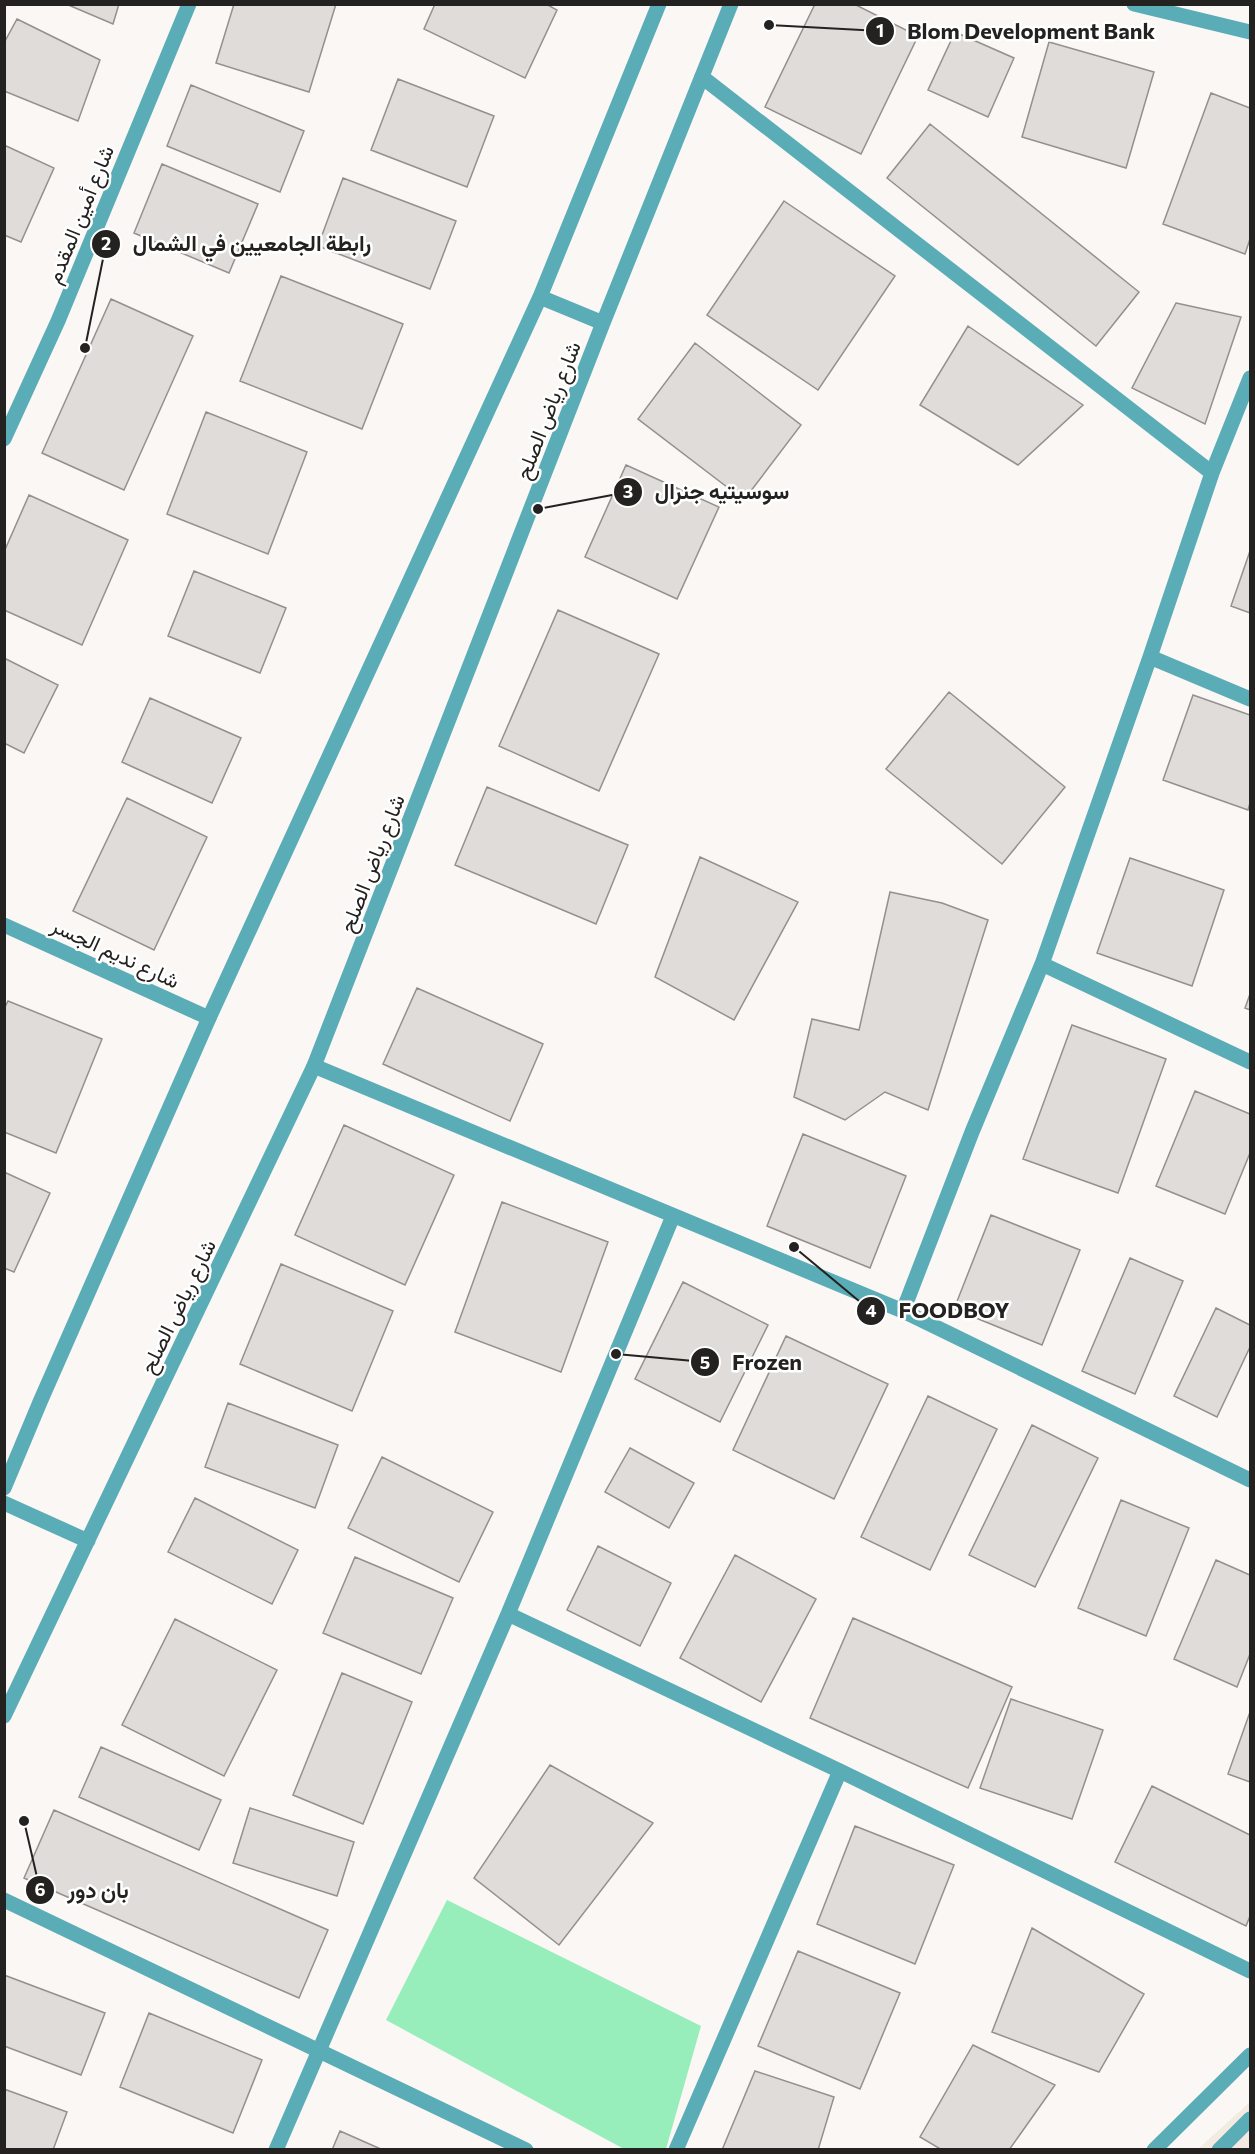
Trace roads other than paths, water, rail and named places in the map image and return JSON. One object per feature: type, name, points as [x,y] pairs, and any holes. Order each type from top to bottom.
[{"type":"street","name":"شارع أمين المقدم","points":[[4,439],[58,321],[189,4]]},
{"type":"street","points":[[4,1488],[209,1018],[540,297],[659,4]]},
{"type":"street","name":"شارع رياض الصلح","points":[[4,1716],[314,1066],[603,323],[731,4]]},
{"type":"street","points":[[1134,4],[1251,32]]},
{"type":"street","points":[[702,77],[1212,472]]},
{"type":"street","points":[[540,297],[603,323]]},
{"type":"street","points":[[903,1311],[972,1132],[1042,964],[1150,657],[1212,472],[1251,378]]},
{"type":"street","points":[[1150,657],[1251,699]]},
{"type":"street","name":"شارع نديم الجسر","points":[[4,925],[209,1018]]},
{"type":"street","points":[[1042,964],[1251,1062]]},
{"type":"street","points":[[314,1066],[903,1311],[1251,1480]]},
{"type":"street","points":[[276,2150],[508,1614],[673,1216]]},
{"type":"street","points":[[4,1503],[88,1541]]},
{"type":"street","points":[[508,1614],[840,1770],[1251,1971]]},
{"type":"street","points":[[676,2150],[840,1770]]},
{"type":"street","points":[[4,1900],[526,2150]]},
{"type":"street","points":[[1154,2150],[1251,2055]]},
{"type":"street","points":[[1219,2150],[1251,2119]]},
{"type":"place","name":"Blom Development Bank","points":[[769,25]]},
{"type":"place","name":"رابطة الجامعيين في الشمال","points":[[85,348]]},
{"type":"place","name":"سوسيتيه جنرال","points":[[538,509]]},
{"type":"place","name":"FOODBOY","points":[[794,1247]]},
{"type":"place","name":"Frozen","points":[[616,1354]]},
{"type":"place","name":"بان دور","points":[[24,1821]]}]
